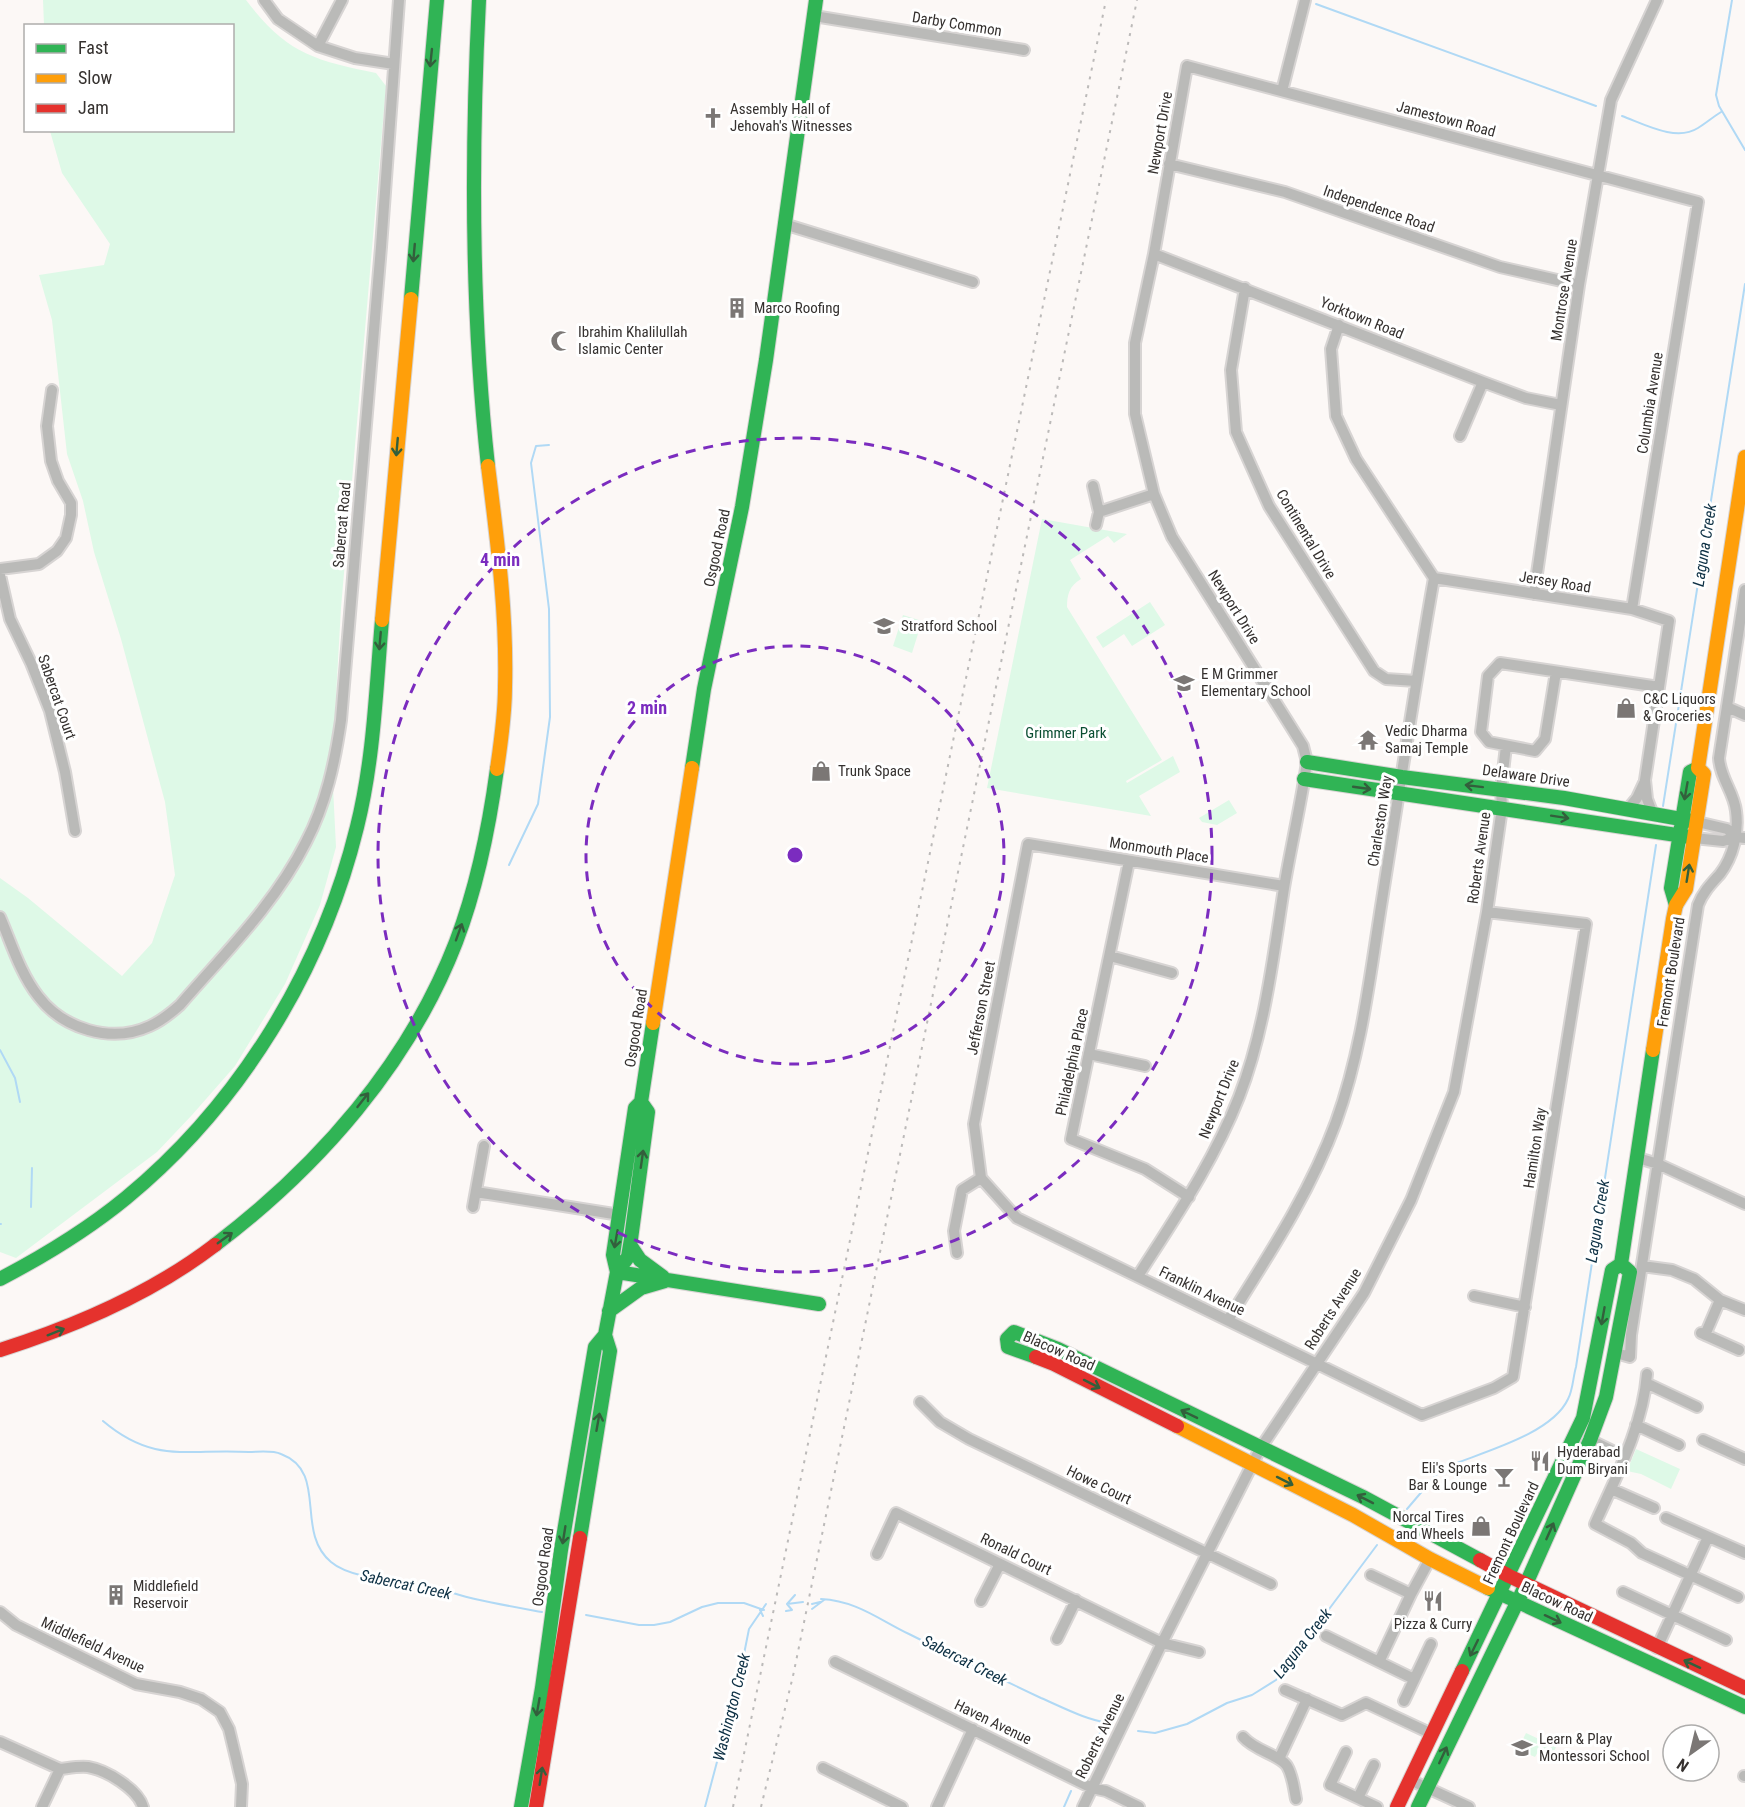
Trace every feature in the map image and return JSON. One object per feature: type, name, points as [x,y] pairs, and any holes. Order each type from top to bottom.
[{"type":"main road","points":[[0,1279],[75,1236],[118,1204],[156,1171],[215,1109],[267,1038],[290,1000],[328,918],[345,871],[367,778],[373,725],[436,0]]},
{"type":"main road","points":[[0,1350],[36,1340],[96,1316],[148,1288],[201,1255],[247,1222],[293,1181],[334,1137],[403,1047],[436,990],[470,904],[483,856],[498,768],[506,662],[474,299],[472,152],[479,0]]},
{"type":"main road","name":"Osgood Road","points":[[617,1272],[613,1255],[635,1108],[641,1102],[704,689],[742,507],[767,357],[816,0]]},
{"type":"main road","name":"Fremont Boulevard","points":[[1698,768],[1745,457]]},
{"type":"main road","name":"Delaware Drive","points":[[1307,762],[1652,812],[1697,822]]},
{"type":"main road","name":"Fremont Boulevard","points":[[1676,905],[1671,888],[1678,836],[1690,772],[1698,768]]},
{"type":"main road","name":"Fremont Boulevard","points":[[1397,1807],[1583,1418],[1612,1270],[1621,1263],[1638,1158],[1655,1024],[1676,905],[1686,889],[1697,822],[1704,774],[1698,768]]},
{"type":"main road","points":[[1305,779],[1694,838]]},
{"type":"main road","name":"Osgood Road","points":[[559,1615],[587,1485],[610,1351],[605,1335],[609,1311],[617,1272],[628,1257],[630,1245],[648,1112],[641,1102]]},
{"type":"main road","points":[[630,1245],[646,1267],[668,1280]]},
{"type":"main road","name":"Fremont Boulevard","points":[[1418,1807],[1526,1584],[1590,1440],[1606,1397],[1616,1353],[1630,1272],[1621,1263]]},
{"type":"main road","points":[[617,1272],[819,1304]]},
{"type":"main road","points":[[609,1311],[641,1288],[668,1280]]},
{"type":"main road","name":"Blacow Road","points":[[1745,1688],[1509,1576],[1363,1497],[1058,1349],[1014,1332],[1007,1339],[1008,1347],[1054,1364],[1353,1515],[1430,1559],[1516,1602],[1745,1707]]},
{"type":"main road","name":"Osgood Road","points":[[536,1807],[549,1683],[580,1439],[595,1347],[605,1335]]},
{"type":"main road","points":[[580,1439],[584,1445],[582,1479],[587,1485]]},
{"type":"main road","name":"Osgood Road","points":[[521,1807],[549,1683]]},
{"type":"street","points":[[264,0],[278,19],[318,46],[355,58],[394,64]]},
{"type":"street","points":[[318,46],[342,0]]},
{"type":"street","name":"Sabercat Road","points":[[0,916],[25,974],[37,995],[52,1012],[69,1023],[90,1030],[110,1034],[132,1032],[166,1017],[180,1005],[250,925],[290,872],[320,812],[337,752],[380,259],[399,0]]},
{"type":"street","points":[[1282,91],[1305,0]]},
{"type":"street","name":"Montrose Avenue","points":[[1534,594],[1579,285],[1611,100],[1656,0]]},
{"type":"street","name":"Darby Common","points":[[814,16],[1024,50]]},
{"type":"street","name":"Jamestown Road","points":[[1187,66],[1698,202]]},
{"type":"street","name":"Newport Drive","points":[[1138,1276],[1189,1197],[1239,1097],[1267,1001],[1284,886],[1307,762],[1303,746],[1172,537],[1154,494],[1135,414],[1135,343],[1154,254],[1187,66]]},
{"type":"street","name":"Independence Road","points":[[1169,164],[1285,192],[1500,267],[1579,285]]},
{"type":"street","name":"Columbia Avenue","points":[[1632,609],[1698,202]]},
{"type":"street","points":[[784,224],[973,282]]},
{"type":"street","name":"Yorktown Road","points":[[1154,254],[1483,382],[1527,398],[1561,405]]},
{"type":"street","name":"Continental Drive","points":[[1245,288],[1231,370],[1236,432],[1269,506],[1374,671],[1386,679],[1416,681]]},
{"type":"street","points":[[1339,325],[1331,349],[1336,416],[1356,459],[1434,578]]},
{"type":"street","points":[[1460,436],[1483,382]]},
{"type":"street","points":[[0,569],[39,564],[57,551],[66,538],[71,515],[70,503],[58,481],[51,461],[47,426],[52,390]]},
{"type":"street","points":[[1093,486],[1099,512],[1096,525]]},
{"type":"street","points":[[1099,512],[1154,494]]},
{"type":"street","name":"Sabercat Court","points":[[0,575],[10,619],[50,711],[65,772],[75,831]]},
{"type":"street","name":"Jersey Road","points":[[1434,578],[1632,609],[1669,621],[1659,687]]},
{"type":"street","name":"Charleston Way","points":[[1228,1320],[1280,1237],[1309,1185],[1336,1122],[1359,1049],[1434,578]]},
{"type":"street","name":"Fremont Boulevard","points":[[1616,1353],[1630,1357],[1631,1353],[1631,1335],[1698,904],[1706,889],[1726,865],[1741,838],[1733,799],[1719,767],[1719,758],[1745,590]]},
{"type":"street","points":[[1556,672],[1545,739],[1535,751],[1490,742],[1481,732],[1488,676],[1500,663],[1659,687],[1645,780],[1647,799],[1652,812]]},
{"type":"street","points":[[1726,707],[1745,715]]},
{"type":"street","name":"Roberts Avenue","points":[[1083,1807],[1162,1643],[1260,1449],[1369,1283],[1411,1200],[1454,1092],[1487,912],[1502,808],[1501,789],[1506,746]]},
{"type":"street","points":[[1628,809],[1637,798],[1645,780]]},
{"type":"street","name":"Delaware Drive","points":[[1697,822],[1726,829],[1741,838]]},
{"type":"street","points":[[1694,838],[1723,841],[1741,838]]},
{"type":"street","name":"Monmouth Place","points":[[1028,844],[1284,886]]},
{"type":"street","name":"Jefferson Street","points":[[981,1178],[974,1124],[1028,844]]},
{"type":"street","name":"Philadelphia Place","points":[[1129,861],[1071,1139],[1145,1169],[1189,1197]]},
{"type":"street","name":"Hamilton Way","points":[[1422,1415],[1494,1388],[1513,1377],[1586,924],[1487,912]]},
{"type":"street","points":[[1110,956],[1172,973]]},
{"type":"street","points":[[1089,1054],[1145,1066]]},
{"type":"street","points":[[473,1207],[484,1146]]},
{"type":"street","points":[[1638,1158],[1658,1164],[1745,1204]]},
{"type":"street","points":[[957,1253],[954,1231],[962,1190],[981,1178]]},
{"type":"street","name":"Franklin Avenue","points":[[981,1178],[1017,1218],[1422,1415]]},
{"type":"street","points":[[476,1192],[620,1215]]},
{"type":"street","points":[[1642,1266],[1672,1270],[1694,1279],[1720,1300],[1745,1310]]},
{"type":"street","points":[[1474,1296],[1525,1307]]},
{"type":"street","points":[[1720,1300],[1703,1334],[1739,1350]]},
{"type":"street","points":[[1697,1407],[1647,1379],[1636,1425],[1625,1457],[1595,1524],[1631,1543],[1642,1553],[1738,1597]]},
{"type":"street","name":"Howe Court","points":[[920,1402],[940,1422],[969,1439],[1271,1584]]},
{"type":"street","points":[[1636,1425],[1679,1445]]},
{"type":"street","points":[[1590,1440],[1625,1457]]},
{"type":"street","points":[[1703,1440],[1745,1459]]},
{"type":"street","points":[[1611,1489],[1654,1508]]},
{"type":"street","name":"Ronald Court","points":[[877,1554],[896,1513],[1162,1643],[1199,1652]]},
{"type":"street","points":[[1666,1518],[1745,1553]]},
{"type":"street","points":[[1657,1648],[1708,1537]]},
{"type":"street","points":[[1379,1662],[1430,1559]]},
{"type":"street","points":[[981,1601],[1000,1564]]},
{"type":"street","points":[[1371,1575],[1411,1594]]},
{"type":"street","points":[[1623,1592],[1726,1640]]},
{"type":"street","points":[[1057,1639],[1076,1600]]},
{"type":"street","name":"Middlefield Avenue","points":[[0,1612],[16,1625],[136,1684],[180,1692],[201,1699],[220,1712],[229,1729],[242,1784],[241,1807]]},
{"type":"street","points":[[1326,1636],[1414,1679]]},
{"type":"street","points":[[1404,1701],[1431,1644]]},
{"type":"street","name":"Haven Avenue","points":[[835,1662],[1092,1788],[1106,1791],[1139,1807]]},
{"type":"street","points":[[1285,1690],[1342,1715],[1366,1703],[1432,1734]]},
{"type":"street","points":[[1279,1759],[1307,1699]]},
{"type":"street","points":[[937,1807],[973,1729]]},
{"type":"street","points":[[1243,1737],[1259,1750],[1287,1765],[1296,1799]]},
{"type":"street","points":[[0,1742],[60,1769],[90,1767],[130,1787],[143,1807]]},
{"type":"street","points":[[1346,1752],[1330,1785],[1377,1807]]},
{"type":"street","points":[[1358,1798],[1374,1765]]},
{"type":"street","points":[[823,1768],[902,1807]]},
{"type":"street","points":[[42,1807],[60,1769]]},
{"type":"street","points":[[1410,1780],[1469,1807]]},
{"type":"green space","points":[[43,0],[246,0],[274,32],[302,52],[335,64],[376,73],[386,86],[341,608],[332,767],[336,847],[320,905],[285,984],[235,1066],[157,1152],[16,1258],[0,1252],[0,878],[28,898],[122,976],[152,943],[175,875],[165,802],[121,639],[94,552],[83,501],[67,454],[52,320],[39,275],[104,265],[110,244],[62,173],[50,132],[234,132],[234,24],[44,24]]},
{"type":"green space","name":"Grimmer Park","points":[[1042,519],[1127,534],[1114,543],[1108,536],[1070,560],[1081,579],[1069,591],[1067,607],[1162,760],[1126,781],[1127,783],[1173,756],[1180,772],[1139,796],[1151,816],[987,788]]},
{"type":"green space","points":[[1150,602],[1165,625],[1132,646],[1124,634],[1103,648],[1096,637]]},
{"type":"green space","points":[[903,615],[922,621],[912,653],[893,646]]},
{"type":"green space","points":[[1229,800],[1237,813],[1217,825],[1202,822],[1199,818]]},
{"type":"green space","points":[[1636,1449],[1680,1469],[1671,1489],[1641,1474],[1627,1471]]},
{"type":"green space","points":[[1526,1733],[1556,1747],[1552,1756],[1539,1750],[1535,1757],[1521,1751],[1523,1747],[1520,1745]]},
{"type":"waterway","name":"Laguna Creek","points":[[1732,0],[1716,95],[1719,106],[1745,150]]},
{"type":"waterway","points":[[1316,4],[1596,106]]},
{"type":"waterway","points":[[1622,116],[1660,130],[1680,133],[1698,128],[1721,112]]},
{"type":"waterway","name":"Laguna Creek","points":[[1663,806],[1745,284]]},
{"type":"waterway","points":[[509,865],[538,804],[550,717],[549,609],[531,463],[536,446],[549,445]]},
{"type":"waterway","name":"Laguna Creek","points":[[1407,1509],[1436,1475],[1449,1466],[1532,1432],[1560,1411],[1570,1395],[1656,845]]},
{"type":"waterway","points":[[0,1050],[15,1078],[20,1102]]},
{"type":"waterway","points":[[31,1207],[32,1168]]},
{"type":"waterway","name":"Sabercat Creek","points":[[103,1421],[139,1444],[156,1449],[173,1452],[227,1451],[281,1454],[295,1463],[304,1474],[314,1535],[320,1549],[331,1562],[340,1568],[365,1576],[431,1587],[469,1598],[542,1612]]},
{"type":"waterway","name":"Laguna Creek","points":[[1138,1731],[1155,1733],[1187,1724],[1227,1703],[1252,1695],[1276,1680],[1377,1545]]},
{"type":"waterway","name":"Sabercat Creek","points":[[787,1604],[795,1595]]},
{"type":"waterway","name":"Sabercat Creek","points":[[821,1599],[834,1600],[856,1607],[1041,1698],[1083,1716],[1109,1723]]},
{"type":"waterway","name":"Sabercat Creek","points":[[812,1609],[824,1600]]},
{"type":"waterway","name":"Sabercat Creek","points":[[787,1604],[803,1602]]},
{"type":"waterway","name":"Sabercat Creek","points":[[812,1604],[820,1602]]},
{"type":"waterway","name":"Sabercat Creek","points":[[586,1615],[639,1625],[654,1625],[670,1622],[702,1607],[718,1603],[744,1603],[764,1610]]},
{"type":"waterway","name":"Washington Creek","points":[[705,1807],[726,1728],[732,1714],[749,1629],[766,1604]]},
{"type":"waterway","name":"Sabercat Creek","points":[[786,1611],[792,1610],[787,1604]]},
{"type":"waterway","name":"Sabercat Creek","points":[[760,1610],[763,1616]]},
{"type":"waterway","name":"Laguna Creek","points":[[1081,1770],[1105,1723]]},
{"type":"waterway","name":"Laguna Creek","points":[[1064,1807],[1071,1791]]},
{"type":"railway","points":[[733,1807],[1106,0]]},
{"type":"railway","points":[[761,1807],[793,1676],[1137,0]]},
{"type":"traffic: fast","points":[[411,299],[437,0]]},
{"type":"traffic: fast","points":[[479,0],[474,233],[478,350],[488,466]]},
{"type":"traffic: fast","points":[[692,768],[704,689],[742,507],[766,360],[816,0]]},
{"type":"traffic: fast","points":[[0,1279],[81,1232],[126,1198],[167,1161],[240,1077],[271,1031],[299,982],[322,932],[342,880],[357,827],[371,750],[382,620]]},
{"type":"traffic: fast","points":[[1307,762],[1564,798],[1692,821]]},
{"type":"traffic: fast","points":[[1676,905],[1671,888],[1690,772],[1698,768]]},
{"type":"traffic: fast","points":[[215,1245],[290,1182],[324,1147],[386,1071],[413,1030],[456,942],[470,900],[481,857],[497,769]]},
{"type":"traffic: fast","points":[[1304,779],[1690,837]]},
{"type":"traffic: fast","points":[[521,1807],[542,1688],[561,1550],[595,1347],[605,1335],[617,1272],[613,1255],[635,1108],[641,1102],[653,1023]]},
{"type":"traffic: fast","points":[[1462,1671],[1583,1418],[1612,1270],[1621,1264],[1653,1050]]},
{"type":"traffic: fast","points":[[617,1272],[628,1257],[631,1239],[648,1112],[641,1102]]},
{"type":"traffic: fast","points":[[630,1245],[640,1260],[663,1277]]},
{"type":"traffic: fast","points":[[1418,1807],[1526,1584],[1590,1440],[1606,1397],[1630,1272],[1621,1264]]},
{"type":"traffic: fast","points":[[617,1272],[819,1304]]},
{"type":"traffic: fast","points":[[609,1311],[641,1288],[665,1281]]},
{"type":"traffic: fast","points":[[1036,1357],[1008,1347],[1007,1339],[1014,1332],[1058,1349],[1363,1497],[1480,1560]]},
{"type":"traffic: fast","points":[[580,1538],[610,1351],[605,1335]]},
{"type":"traffic: fast","points":[[1488,1588],[1745,1707]]},
{"type":"traffic: slow","points":[[382,620],[411,299]]},
{"type":"traffic: slow","points":[[1698,768],[1745,457]]},
{"type":"traffic: slow","points":[[488,466],[501,576],[505,659],[504,708],[497,769]]},
{"type":"traffic: slow","points":[[653,1023],[692,768]]},
{"type":"traffic: slow","points":[[1653,1050],[1673,919],[1676,905],[1686,889],[1704,774],[1698,768]]},
{"type":"traffic: slow","points":[[1177,1426],[1353,1515],[1430,1559],[1488,1588]]},
{"type":"traffic: jam","points":[[0,1350],[112,1307],[165,1279],[215,1245]]},
{"type":"traffic: jam","points":[[1036,1357],[1177,1426]]},
{"type":"traffic: jam","points":[[536,1807],[580,1538]]},
{"type":"traffic: jam","points":[[1480,1560],[1745,1688]]},
{"type":"traffic: jam","points":[[1397,1807],[1462,1671]]},
{"type":"place","name":"Assembly Hall of Jehovah's Witnesses","points":[[713,118]]},
{"type":"place","name":"Marco Roofing","points":[[737,308]]},
{"type":"place","name":"Ibrahim Khalilullah Islamic Center","points":[[561,341]]},
{"type":"place","name":"Stratford School","points":[[884,626]]},
{"type":"place","name":"E M Grimmer Elementary School","points":[[1184,683]]},
{"type":"place","name":"C&C Liquors & Groceries","points":[[1626,708]]},
{"type":"place","name":"Vedic Dharma Samaj Temple","points":[[1368,740]]},
{"type":"place","name":"Trunk Space","points":[[821,771]]},
{"type":"place","name":"Hyderabad Dum Biryani","points":[[1540,1461]]},
{"type":"place","name":"Eli's Sports Bar & Lounge","points":[[1504,1477]]},
{"type":"place","name":"Norcal Tires and Wheels","points":[[1481,1526]]},
{"type":"place","name":"Middlefield Reservoir","points":[[116,1595]]},
{"type":"place","name":"Pizza & Curry","points":[[1433,1601]]},
{"type":"place","name":"Learn & Play Montessori School","points":[[1522,1748]]}]
